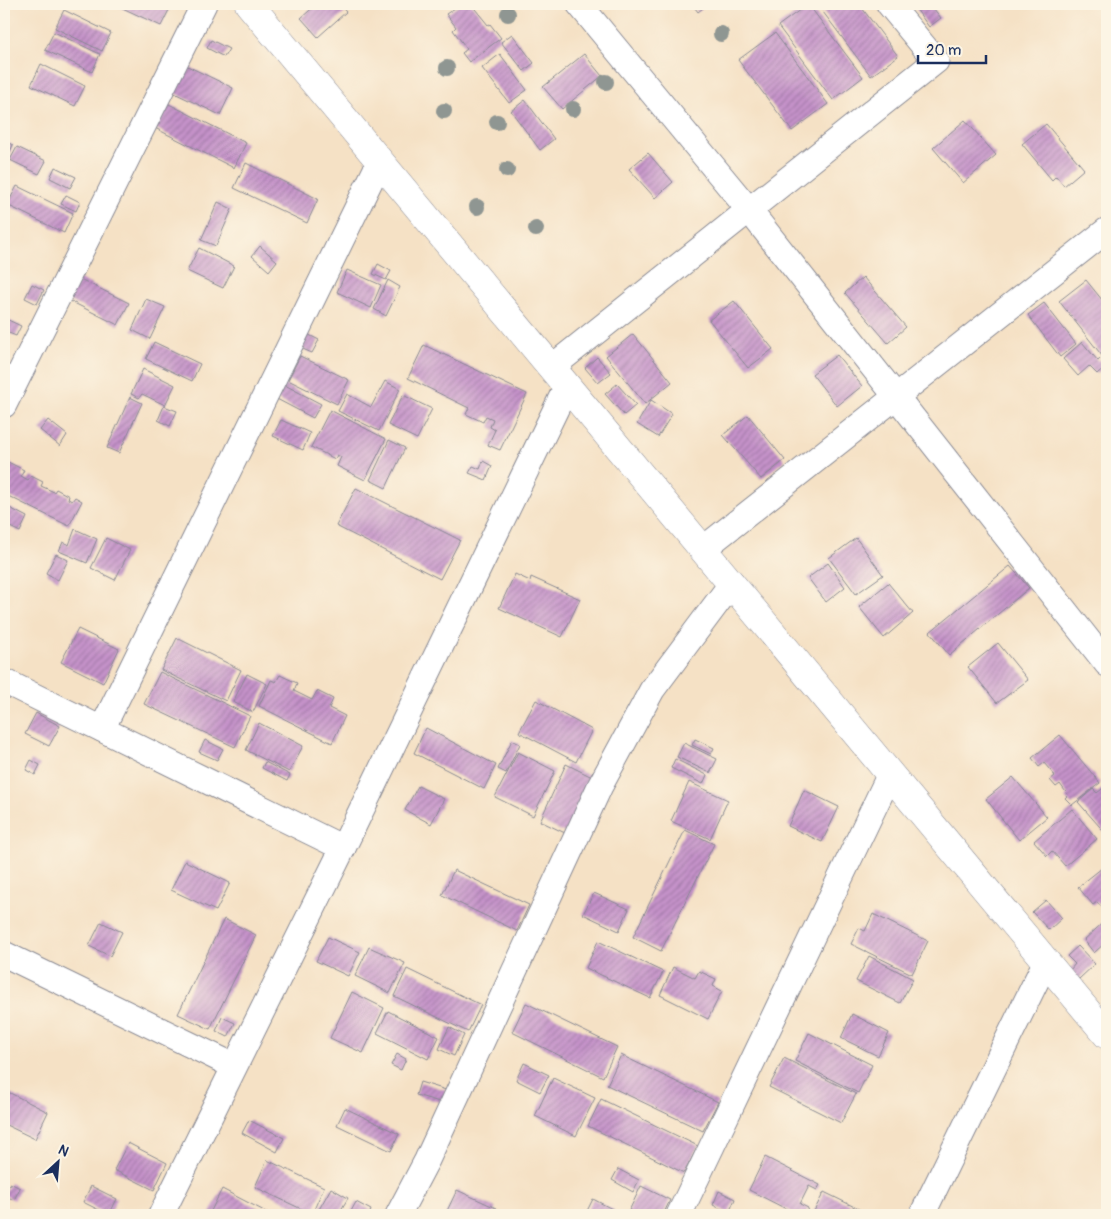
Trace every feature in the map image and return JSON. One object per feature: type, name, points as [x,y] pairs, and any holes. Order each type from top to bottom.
[{"type":"street","points":[[4,405],[204,4]]},
{"type":"street","points":[[249,4],[1107,1035]]},
{"type":"street","points":[[579,4],[749,210],[1107,664]]},
{"type":"street","points":[[161,1215],[343,848],[559,376],[749,210],[936,62],[889,4]]},
{"type":"street","points":[[102,729],[380,161]]},
{"type":"street","points":[[703,549],[1107,230]]},
{"type":"street","points":[[398,1215],[427,1160],[600,786],[652,690],[732,583]]},
{"type":"street","points":[[4,681],[343,848]]},
{"type":"street","points":[[679,1215],[890,774]]},
{"type":"street","points":[[4,954],[234,1066]]},
{"type":"street","points":[[922,1215],[1046,961]]},
{"type":"building","points":[[114,4],[172,4],[161,26]]},
{"type":"building","points":[[317,4],[339,4],[346,12],[318,37],[301,18]]},
{"type":"building","points":[[461,4],[471,4],[501,38],[469,62],[462,53],[467,49],[453,30],[456,27],[446,14]]},
{"type":"building","points":[[692,4],[708,4],[698,12]]},
{"type":"building","points":[[808,4],[863,77],[833,100],[778,26]]},
{"type":"building","points":[[817,4],[859,4],[898,56],[871,76]]},
{"type":"building","points":[[924,4],[930,4],[941,18],[929,27],[916,9]]},
{"type":"building","points":[[64,10],[111,33],[102,51],[55,28]]},
{"type":"building","points":[[54,32],[100,54],[92,72],[45,50]]},
{"type":"building","points":[[775,33],[828,104],[792,131],[738,60]]},
{"type":"building","points":[[512,34],[534,63],[524,71],[501,42]]},
{"type":"building","points":[[211,40],[229,49],[224,57],[207,48]]},
{"type":"building","points":[[500,54],[527,90],[509,103],[482,68]]},
{"type":"building","points":[[584,54],[602,76],[562,109],[543,87]]},
{"type":"building","points":[[177,61],[233,88],[220,115],[164,88]]},
{"type":"building","points":[[41,64],[85,86],[75,106],[31,85]]},
{"type":"building","points":[[159,99],[246,143],[234,168],[147,124]]},
{"type":"building","points":[[525,100],[554,139],[540,150],[511,111]]},
{"type":"building","points":[[965,120],[996,155],[963,183],[933,148]]},
{"type":"building","points":[[1046,124],[1084,169],[1064,186],[1056,176],[1052,180],[1022,144]]},
{"type":"building","points":[[4,141],[13,145],[4,166]]},
{"type":"building","points":[[17,147],[46,161],[39,174],[10,160]]},
{"type":"building","points":[[648,153],[673,182],[655,198],[629,169]]},
{"type":"building","points":[[246,163],[318,199],[307,223],[234,188]]},
{"type":"building","points":[[55,167],[76,177],[70,188],[50,178]]},
{"type":"building","points":[[17,186],[73,213],[64,233],[7,205]]},
{"type":"building","points":[[66,195],[80,202],[76,211],[61,204]]},
{"type":"building","points":[[218,202],[232,209],[216,246],[201,240]]},
{"type":"building","points":[[260,246],[277,261],[269,271],[252,256]]},
{"type":"building","points":[[199,248],[234,266],[223,288],[187,271]]},
{"type":"building","points":[[378,264],[391,271],[386,280],[373,274]]},
{"type":"building","points":[[347,270],[381,285],[371,308],[337,292]]},
{"type":"building","points":[[863,277],[906,327],[888,343],[845,293]]},
{"type":"building","points":[[78,278],[129,303],[118,325],[68,300]]},
{"type":"building","points":[[388,280],[400,287],[386,316],[374,309]]},
{"type":"building","points":[[1086,280],[1107,306],[1107,362],[1059,301]]},
{"type":"building","points":[[32,284],[44,290],[37,304],[25,298]]},
{"type":"building","points":[[146,299],[165,307],[150,339],[132,330]]},
{"type":"building","points":[[734,301],[773,349],[748,368],[709,320]]},
{"type":"building","points":[[1044,303],[1076,344],[1060,357],[1028,315]]},
{"type":"building","points":[[4,318],[21,326],[16,336],[4,331]]},
{"type":"building","points":[[303,332],[319,340],[312,353],[296,346]]},
{"type":"building","points":[[633,334],[672,382],[645,404],[606,356]]},
{"type":"building","points":[[154,342],[200,364],[192,381],[146,359]]},
{"type":"building","points":[[1082,342],[1098,361],[1101,358],[1107,365],[1097,374],[1089,366],[1078,376],[1063,359]]},
{"type":"building","points":[[424,345],[527,394],[500,450],[488,445],[495,430],[490,427],[493,419],[486,416],[483,422],[466,414],[469,408],[408,378]]},
{"type":"building","points":[[837,355],[862,386],[837,406],[812,374]]},
{"type":"building","points":[[300,356],[349,380],[337,404],[288,380]]},
{"type":"building","points":[[597,357],[611,373],[598,383],[585,368]]},
{"type":"building","points":[[143,369],[175,385],[165,405],[142,394],[139,398],[131,394]]},
{"type":"building","points":[[385,381],[400,389],[379,431],[338,411],[347,394],[371,407]]},
{"type":"building","points":[[281,383],[321,404],[313,418],[273,397]]},
{"type":"building","points":[[617,384],[636,405],[624,415],[605,394]]},
{"type":"building","points":[[403,395],[432,409],[417,439],[388,425]]},
{"type":"building","points":[[130,397],[142,403],[119,453],[107,448]]},
{"type":"building","points":[[651,400],[672,414],[658,437],[637,424]]},
{"type":"building","points":[[164,406],[177,411],[170,426],[158,420]]},
{"type":"building","points":[[330,410],[386,439],[365,480],[337,466],[341,457],[337,455],[335,459],[311,447]]},
{"type":"building","points":[[748,415],[785,460],[761,479],[723,435]]},
{"type":"building","points":[[48,420],[67,435],[60,446],[40,430]]},
{"type":"building","points":[[281,420],[310,433],[303,450],[273,436]]},
{"type":"building","points":[[389,440],[405,448],[386,488],[370,480]]},
{"type":"building","points":[[4,460],[24,470],[21,476],[28,480],[31,476],[43,482],[41,486],[54,492],[56,489],[69,496],[68,499],[72,501],[75,497],[82,501],[69,526],[4,494]]},
{"type":"building","points":[[483,461],[492,466],[486,480],[469,473],[473,466],[480,469]]},
{"type":"building","points":[[356,488],[460,540],[440,579],[336,526]]},
{"type":"building","points":[[4,505],[27,517],[20,532],[4,524]]},
{"type":"building","points":[[75,529],[97,539],[87,563],[59,551],[63,542],[69,545]]},
{"type":"building","points":[[106,538],[130,550],[115,580],[91,568]]},
{"type":"building","points":[[856,538],[883,575],[856,594],[829,558]]},
{"type":"building","points":[[56,554],[68,560],[58,580],[46,573]]},
{"type":"building","points":[[828,563],[845,587],[826,602],[808,578]]},
{"type":"building","points":[[1010,566],[1029,588],[949,655],[930,632]]},
{"type":"building","points":[[515,574],[530,581],[531,577],[580,599],[562,637],[499,608]]},
{"type":"building","points":[[888,583],[913,613],[884,638],[859,607]]},
{"type":"building","points":[[78,629],[119,649],[103,683],[61,662]]},
{"type":"building","points":[[177,638],[241,670],[226,701],[161,670]]},
{"type":"building","points":[[998,643],[1028,680],[997,703],[968,667]]},
{"type":"building","points":[[160,672],[250,716],[235,747],[144,704]]},
{"type":"building","points":[[247,674],[267,684],[253,712],[233,702]]},
{"type":"building","points":[[280,675],[297,683],[294,691],[312,700],[317,691],[333,699],[329,708],[345,716],[332,743],[259,706],[271,680],[276,682]]},
{"type":"building","points":[[536,700],[592,730],[576,762],[519,732]]},
{"type":"building","points":[[36,713],[60,726],[49,746],[25,734]]},
{"type":"building","points":[[259,723],[303,746],[289,772],[246,750]]},
{"type":"building","points":[[426,728],[496,765],[484,789],[414,753]]},
{"type":"building","points":[[1060,735],[1100,783],[1072,805],[1065,798],[1068,795],[1060,784],[1056,787],[1050,780],[1055,776],[1044,763],[1039,767],[1032,758]]},
{"type":"building","points":[[695,739],[714,748],[711,754],[692,745]]},
{"type":"building","points":[[205,740],[223,749],[217,760],[199,752]]},
{"type":"building","points":[[512,740],[520,744],[506,773],[498,769]]},
{"type":"building","points":[[684,743],[717,759],[710,773],[677,757]]},
{"type":"building","points":[[518,752],[555,771],[533,816],[495,797]]},
{"type":"building","points":[[675,759],[707,775],[703,784],[671,768]]},
{"type":"building","points":[[31,760],[40,765],[35,775],[26,770]]},
{"type":"building","points":[[265,762],[290,775],[287,781],[262,768]]},
{"type":"building","points":[[566,764],[592,777],[565,833],[540,821]]},
{"type":"building","points":[[1013,777],[1047,817],[1019,840],[986,799]]},
{"type":"building","points":[[689,782],[728,800],[710,839],[671,821]]},
{"type":"building","points":[[1107,785],[1107,835],[1078,802],[1093,789],[1097,793]]},
{"type":"building","points":[[418,786],[444,799],[431,824],[405,810]]},
{"type":"building","points":[[804,790],[839,807],[822,842],[788,826]]},
{"type":"building","points":[[1072,809],[1097,839],[1065,866],[1052,851],[1047,856],[1034,841]]},
{"type":"building","points":[[685,830],[714,844],[661,951],[633,937]]},
{"type":"building","points":[[185,861],[230,883],[216,911],[171,890]]},
{"type":"building","points":[[1107,864],[1107,914],[1097,902],[1093,905],[1078,887]]},
{"type":"building","points":[[454,870],[529,905],[517,931],[442,895]]},
{"type":"building","points":[[594,893],[629,909],[619,931],[583,914]]},
{"type":"building","points":[[1046,900],[1062,918],[1049,930],[1032,912]]},
{"type":"building","points":[[873,914],[928,941],[912,974],[851,944],[859,928],[865,931]]},
{"type":"building","points":[[224,919],[256,935],[210,1029],[178,1014]]},
{"type":"building","points":[[1107,919],[1107,941],[1094,953],[1084,940]]},
{"type":"building","points":[[101,922],[122,932],[110,956],[89,946]]},
{"type":"building","points":[[328,937],[360,952],[348,976],[316,961]]},
{"type":"building","points":[[598,941],[663,972],[650,998],[586,968]]},
{"type":"building","points":[[1078,946],[1095,964],[1079,979],[1070,970],[1075,964],[1067,956]]},
{"type":"building","points":[[369,947],[405,963],[390,993],[355,976]]},
{"type":"building","points":[[869,956],[913,979],[900,1003],[856,981]]},
{"type":"building","points":[[673,967],[695,978],[699,971],[716,979],[713,986],[722,991],[708,1019],[660,995]]},
{"type":"building","points":[[407,969],[481,1005],[468,1032],[394,996]]},
{"type":"building","points":[[352,992],[384,1008],[363,1053],[330,1038]]},
{"type":"building","points":[[526,1003],[617,1047],[603,1077],[512,1032]]},
{"type":"building","points":[[388,1011],[439,1037],[428,1059],[377,1033]]},
{"type":"building","points":[[852,1014],[889,1033],[878,1056],[841,1038]]},
{"type":"building","points":[[222,1017],[235,1023],[228,1037],[216,1031]]},
{"type":"building","points":[[449,1027],[464,1035],[454,1056],[439,1049]]},
{"type":"building","points":[[809,1033],[872,1065],[858,1093],[795,1061]]},
{"type":"building","points":[[397,1054],[406,1059],[401,1070],[391,1065]]},
{"type":"building","points":[[621,1055],[718,1102],[703,1131],[607,1085]]},
{"type":"building","points":[[784,1058],[856,1094],[841,1123],[769,1087]]},
{"type":"building","points":[[524,1063],[549,1075],[540,1092],[516,1080]]},
{"type":"building","points":[[553,1078],[595,1098],[576,1136],[535,1116]]},
{"type":"building","points":[[420,1082],[446,1090],[443,1103],[416,1095]]},
{"type":"building","points":[[6,1091],[48,1112],[35,1139],[4,1124],[4,1096]]},
{"type":"building","points":[[601,1099],[698,1146],[684,1173],[588,1126]]},
{"type":"building","points":[[345,1108],[399,1134],[391,1151],[337,1125]]},
{"type":"building","points":[[249,1120],[284,1138],[277,1152],[242,1133]]},
{"type":"building","points":[[128,1143],[167,1163],[154,1190],[114,1170]]},
{"type":"building","points":[[765,1157],[820,1185],[817,1190],[809,1186],[800,1204],[808,1208],[805,1215],[798,1215],[749,1190]]},
{"type":"building","points":[[267,1160],[324,1187],[312,1214],[255,1187]]},
{"type":"building","points":[[618,1169],[639,1180],[633,1192],[612,1180]]},
{"type":"building","points":[[10,1183],[20,1188],[14,1200],[4,1195]]},
{"type":"building","points":[[91,1186],[117,1199],[109,1215],[83,1202]]},
{"type":"building","points":[[641,1186],[670,1200],[663,1215],[627,1215]]},
{"type":"building","points":[[331,1188],[348,1198],[338,1215],[321,1215],[317,1213]]},
{"type":"building","points":[[222,1189],[272,1215],[209,1215]]},
{"type":"building","points":[[457,1190],[496,1208],[493,1215],[445,1215]]},
{"type":"building","points":[[719,1191],[735,1199],[729,1213],[713,1205]]},
{"type":"building","points":[[824,1192],[871,1215],[812,1215]]},
{"type":"building","points":[[593,1199],[614,1210],[611,1215],[590,1215],[586,1213]]},
{"type":"building","points":[[356,1202],[371,1210],[369,1215],[349,1215]]}]
